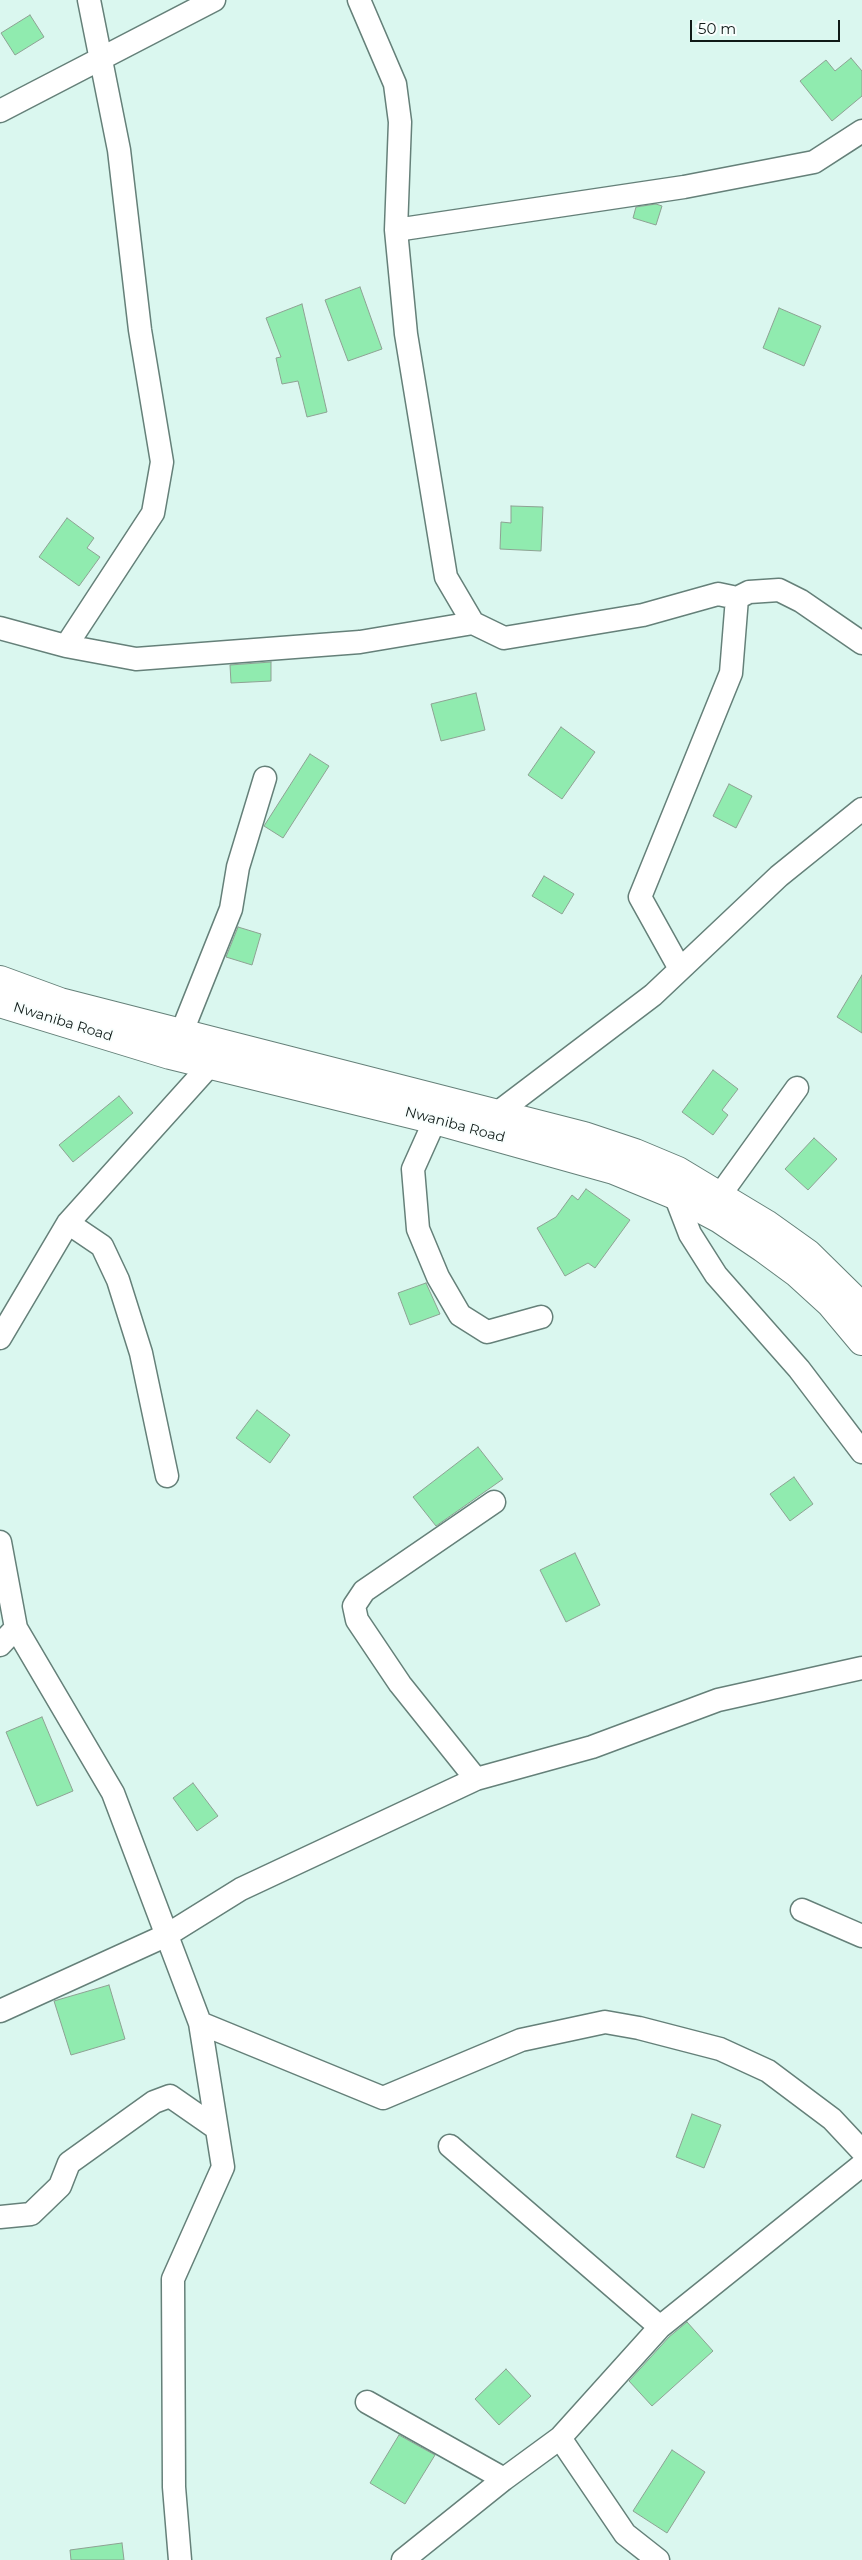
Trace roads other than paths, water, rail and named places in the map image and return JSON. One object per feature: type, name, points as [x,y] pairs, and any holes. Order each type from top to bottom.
[{"type":"main road","points":[[0,980],[60,1002],[584,1136],[635,1153],[678,1171],[766,1224],[808,1254],[862,1306]]},
{"type":"main road","name":"Nwaniba Road","points":[[0,1003],[161,1052],[435,1120],[574,1157],[614,1170],[675,1196],[720,1219],[797,1273],[831,1304],[862,1341]]},
{"type":"street","points":[[66,646],[153,513],[162,462],[140,330],[119,150],[90,0]]},
{"type":"street","points":[[0,111],[214,0]]},
{"type":"street","points":[[360,0],[395,84],[400,122],[396,230],[406,334],[446,577],[473,623],[504,638],[643,615],[718,594],[737,598],[750,592],[779,590],[801,601],[862,643]]},
{"type":"street","points":[[396,230],[684,187],[814,162],[862,131]]},
{"type":"street","points":[[680,968],[640,897],[731,673],[737,598]]},
{"type":"street","points":[[0,628],[66,646],[136,658],[360,642],[473,623]]},
{"type":"street","points":[[181,1034],[231,909],[238,867],[266,778]]},
{"type":"street","points":[[496,1114],[653,995],[779,876],[862,809]]},
{"type":"street","points":[[0,1338],[68,1223],[211,1064]]},
{"type":"street","points":[[720,1195],[797,1088]]},
{"type":"street","points":[[435,1120],[413,1169],[418,1229],[438,1277],[460,1315],[487,1332],[541,1317]]},
{"type":"street","points":[[675,1196],[690,1234],[716,1275],[799,1369],[862,1452]]},
{"type":"street","points":[[68,1223],[102,1246],[118,1280],[141,1353],[167,1476]]},
{"type":"street","points":[[476,1779],[400,1684],[357,1620],[354,1606],[364,1591],[494,1502]]},
{"type":"street","points":[[0,1542],[16,1628],[113,1793],[200,2023],[223,2167],[174,2279],[174,2487],[180,2560]]},
{"type":"street","points":[[0,1645],[16,1628]]},
{"type":"street","points":[[0,2011],[167,1935],[241,1889],[476,1779],[592,1747],[718,1700],[862,1668]]},
{"type":"street","points":[[802,1910],[862,1936]]},
{"type":"street","points":[[200,2023],[384,2098],[521,2040],[605,2022],[639,2028],[720,2049],[768,2071],[832,2118],[862,2151]]},
{"type":"street","points":[[0,2217],[31,2214],[60,2186],[70,2163],[154,2102],[170,2096],[216,2128]]},
{"type":"street","points":[[450,2146],[660,2327]]},
{"type":"street","points":[[403,2560],[504,2478],[560,2438],[660,2327],[862,2164]]},
{"type":"street","points":[[367,2402],[504,2478]]},
{"type":"street","points":[[560,2438],[625,2534],[658,2560]]}]
